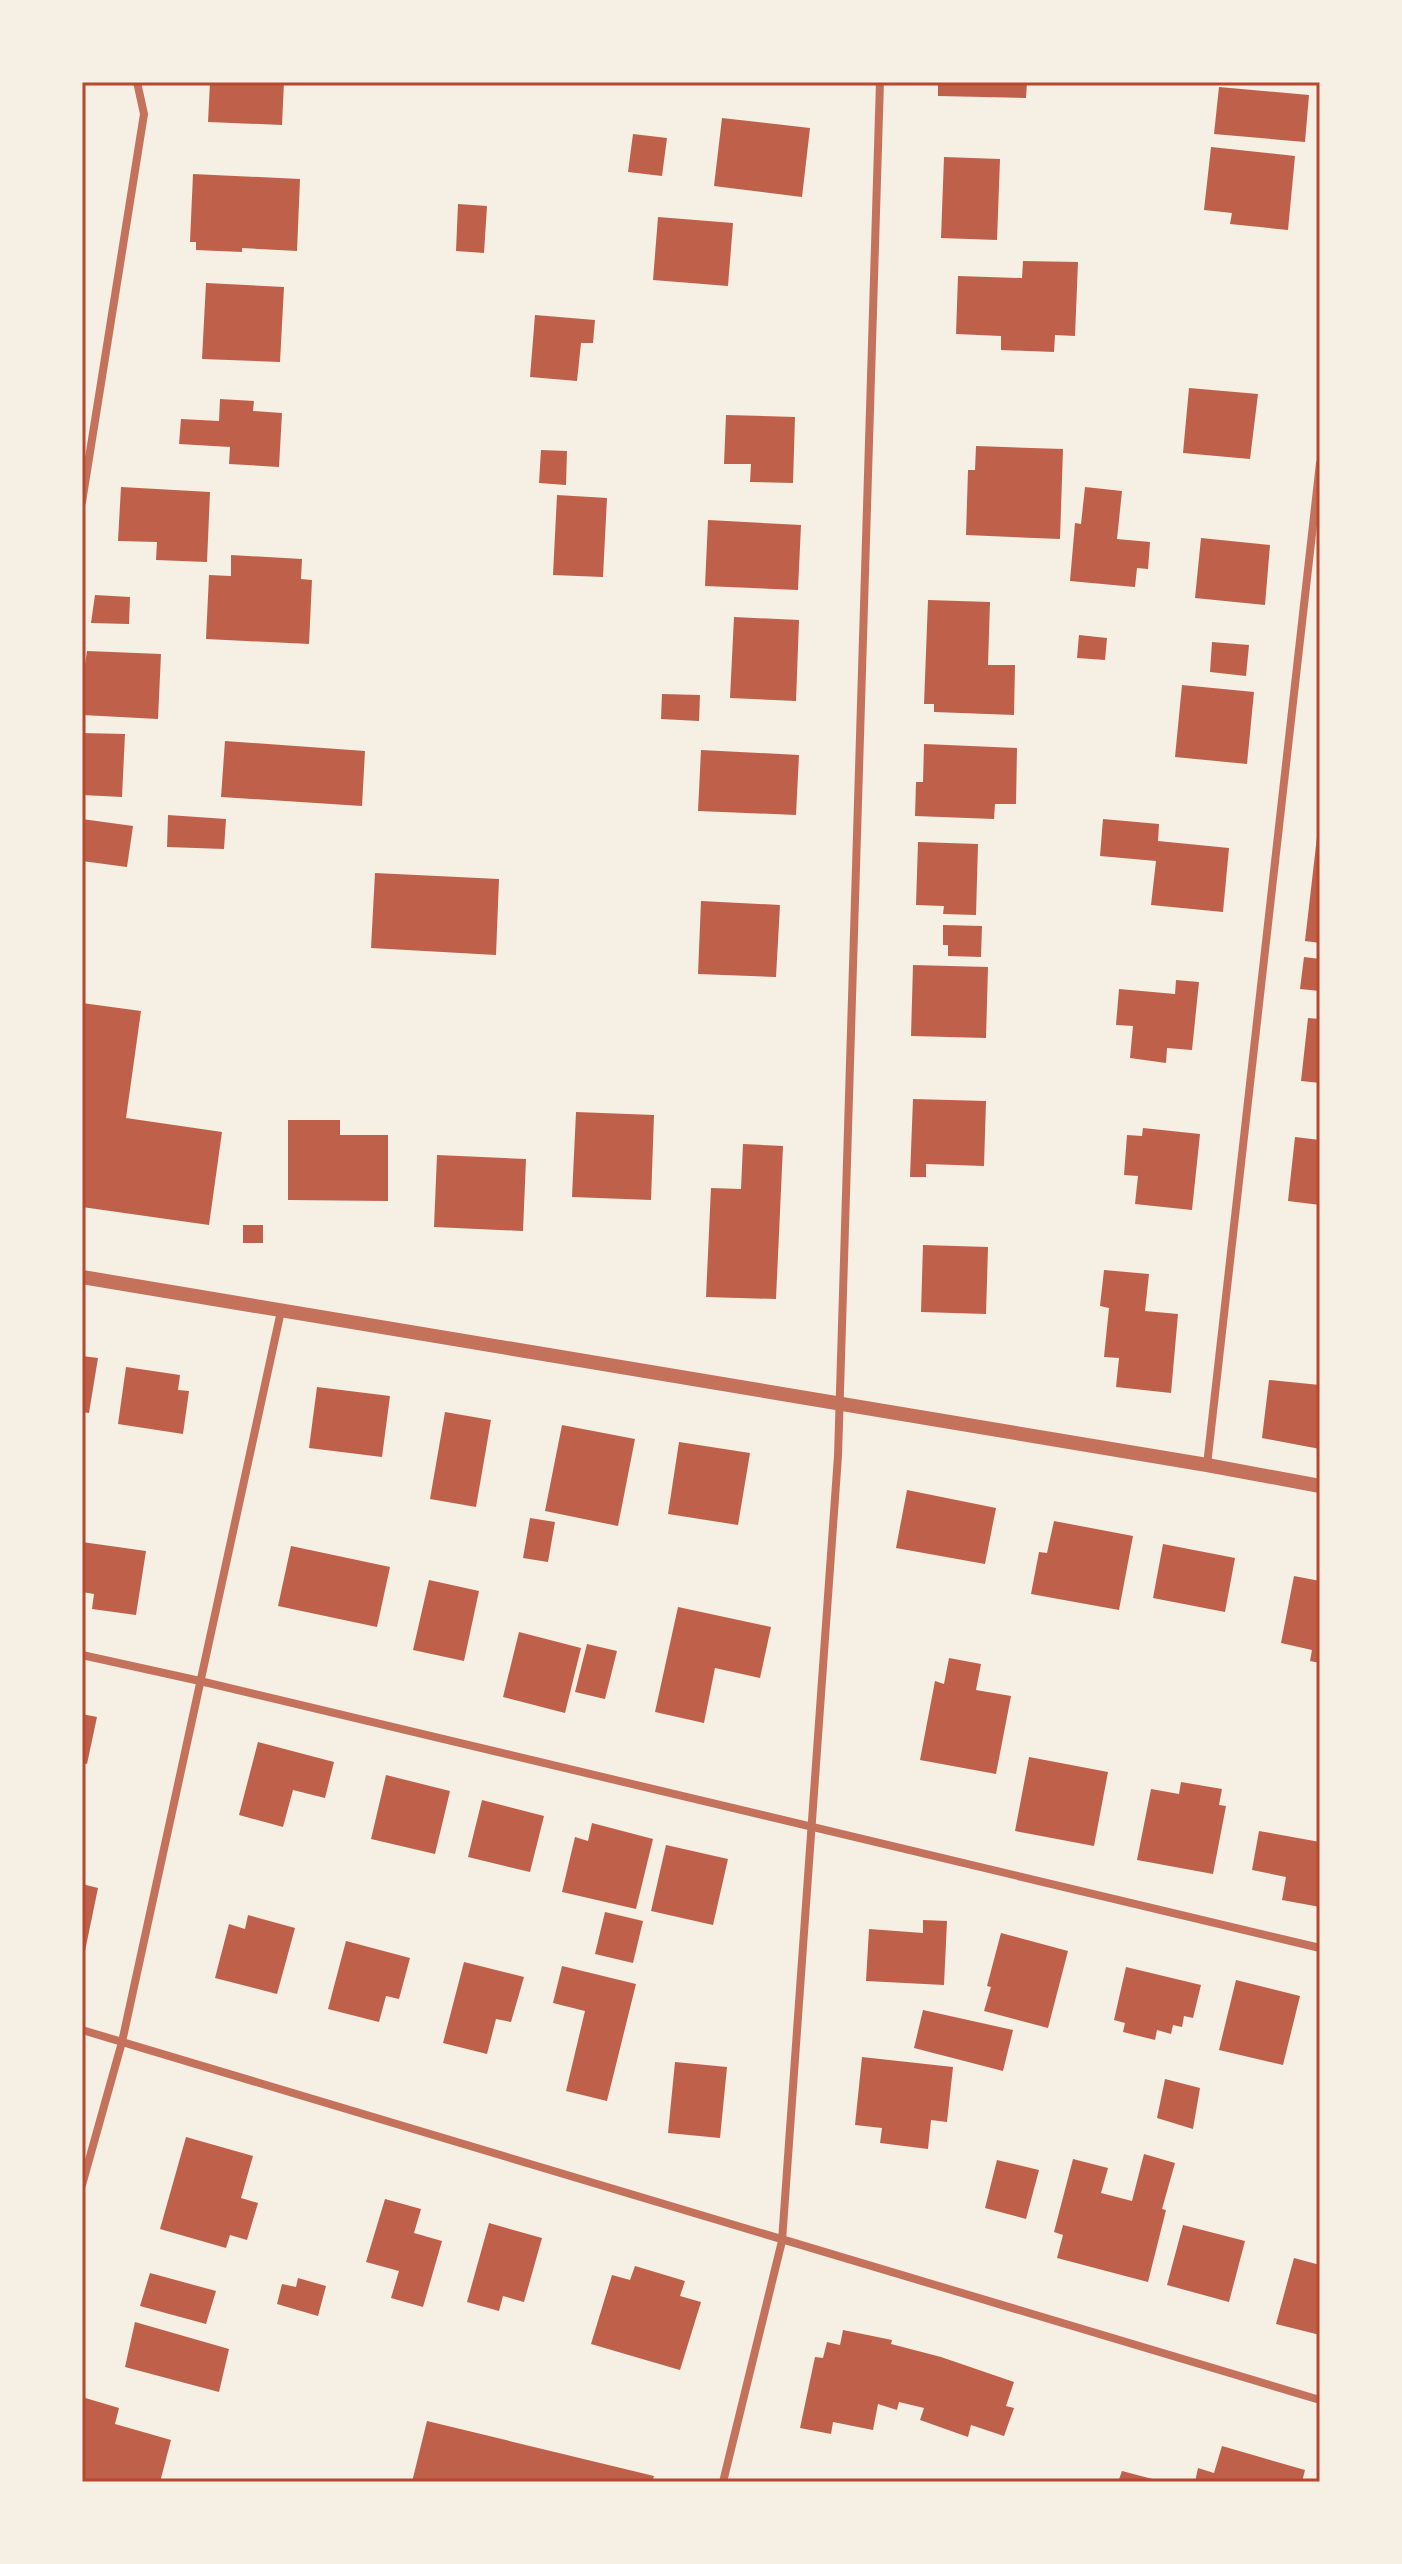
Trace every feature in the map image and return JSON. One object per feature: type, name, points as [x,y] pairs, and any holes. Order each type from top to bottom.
[{"type":"street","points":[[82,502],[144,114],[137,82]]},
{"type":"street","points":[[723,2482],[782,2241],[840,1403],[880,82]]},
{"type":"street","points":[[1207,1465],[1320,463]]},
{"type":"street","points":[[82,1277],[1320,1486]]},
{"type":"street","points":[[82,2185],[122,2042],[281,1311]]},
{"type":"street","points":[[82,1655],[1320,1948]]},
{"type":"street","points":[[82,2030],[1320,2400]]},
{"type":"building","points":[[210,82],[284,82],[282,125],[208,122]]},
{"type":"building","points":[[938,82],[1027,82],[1026,98],[938,96]]},
{"type":"building","points":[[1219,87],[1309,95],[1305,142],[1214,134]]},
{"type":"building","points":[[722,118],[810,128],[802,197],[714,186]]},
{"type":"building","points":[[633,134],[667,138],[662,176],[628,172]]},
{"type":"building","points":[[1211,147],[1295,156],[1288,230],[1230,224],[1232,213],[1204,210]]},
{"type":"building","points":[[944,157],[1000,159],[997,240],[941,238]]},
{"type":"building","points":[[193,174],[300,179],[297,251],[242,248],[242,252],[196,250],[196,242],[190,242]]},
{"type":"building","points":[[458,204],[487,206],[484,253],[456,251]]},
{"type":"building","points":[[658,217],[733,223],[728,286],[653,280]]},
{"type":"building","points":[[1023,261],[1078,262],[1075,336],[1055,335],[1054,352],[1001,350],[1001,336],[956,334],[958,276],[1022,278]]},
{"type":"building","points":[[206,283],[284,287],[280,362],[202,359]]},
{"type":"building","points":[[535,315],[595,320],[593,343],[581,343],[577,381],[530,377]]},
{"type":"building","points":[[1189,388],[1258,394],[1250,459],[1183,453]]},
{"type":"building","points":[[220,399],[254,401],[253,411],[282,413],[279,467],[229,464],[230,447],[179,444],[181,419],[219,421]]},
{"type":"building","points":[[726,415],[795,417],[793,483],[750,482],[751,464],[724,464]]},
{"type":"building","points":[[976,446],[1063,449],[1060,539],[966,535],[968,470],[975,470]]},
{"type":"building","points":[[541,450],[567,451],[566,485],[539,483]]},
{"type":"building","points":[[121,487],[210,492],[207,562],[156,560],[157,542],[118,541]]},
{"type":"building","points":[[1085,487],[1122,491],[1117,539],[1150,542],[1148,569],[1137,568],[1135,587],[1070,581],[1075,523],[1081,524]]},
{"type":"building","points":[[557,495],[607,498],[603,577],[553,575]]},
{"type":"building","points":[[708,520],[801,525],[798,590],[705,586]]},
{"type":"building","points":[[1201,538],[1270,545],[1265,605],[1195,598]]},
{"type":"building","points":[[231,555],[302,559],[301,579],[312,580],[309,644],[206,639],[209,575],[231,576]]},
{"type":"building","points":[[95,595],[130,597],[129,624],[91,623]]},
{"type":"building","points":[[928,600],[990,602],[988,665],[1015,665],[1014,715],[934,712],[934,704],[924,704]]},
{"type":"building","points":[[734,617],[799,620],[796,701],[730,698]]},
{"type":"building","points":[[1079,635],[1107,638],[1105,660],[1077,658]]},
{"type":"building","points":[[1212,642],[1249,645],[1246,676],[1210,672]]},
{"type":"building","points":[[87,651],[161,654],[158,719],[82,715],[82,684]]},
{"type":"building","points":[[1182,685],[1254,692],[1247,764],[1175,757]]},
{"type":"building","points":[[662,694],[700,695],[699,721],[661,719]]},
{"type":"building","points":[[82,733],[125,734],[122,797],[82,795]]},
{"type":"building","points":[[225,741],[365,751],[362,806],[221,797]]},
{"type":"building","points":[[924,744],[1017,748],[1016,804],[995,804],[994,819],[915,816],[916,782],[923,782]]},
{"type":"building","points":[[701,750],[799,755],[796,815],[698,811]]},
{"type":"building","points":[[168,815],[226,819],[224,849],[167,847]]},
{"type":"building","points":[[82,819],[133,826],[127,867],[82,861]]},
{"type":"building","points":[[1103,819],[1159,824],[1158,841],[1229,848],[1223,912],[1151,905],[1156,861],[1100,856]]},
{"type":"building","points":[[1320,829],[1320,943],[1305,941]]},
{"type":"building","points":[[918,842],[978,844],[976,915],[943,914],[944,906],[916,905]]},
{"type":"building","points":[[375,873],[499,879],[496,955],[371,948]]},
{"type":"building","points":[[701,901],[780,905],[776,977],[698,974]]},
{"type":"building","points":[[943,925],[982,926],[981,957],[948,956],[948,945],[943,945]]},
{"type":"building","points":[[1304,957],[1320,959],[1320,991],[1300,989]]},
{"type":"building","points":[[913,965],[988,967],[986,1038],[911,1036]]},
{"type":"building","points":[[1176,980],[1199,982],[1192,1050],[1167,1048],[1166,1063],[1130,1058],[1133,1026],[1116,1025],[1119,989],[1175,994]]},
{"type":"building","points":[[82,1003],[141,1011],[126,1118],[222,1132],[209,1225],[82,1207]]},
{"type":"building","points":[[1308,1018],[1320,1019],[1320,1083],[1301,1081]]},
{"type":"building","points":[[913,1099],[986,1101],[984,1166],[926,1164],[926,1177],[910,1177]]},
{"type":"building","points":[[576,1112],[654,1115],[651,1200],[572,1197]]},
{"type":"building","points":[[288,1120],[340,1120],[340,1135],[388,1135],[388,1201],[288,1200]]},
{"type":"building","points":[[1143,1128],[1200,1134],[1192,1210],[1135,1204],[1138,1176],[1124,1175],[1127,1135],[1142,1136]]},
{"type":"building","points":[[1295,1137],[1320,1140],[1320,1205],[1288,1201]]},
{"type":"building","points":[[743,1144],[783,1146],[776,1299],[706,1297],[711,1188],[741,1189]]},
{"type":"building","points":[[437,1155],[526,1159],[523,1231],[434,1227]]},
{"type":"building","points":[[243,1225],[263,1225],[263,1243],[243,1243]]},
{"type":"building","points":[[923,1245],[988,1247],[986,1314],[921,1312]]},
{"type":"building","points":[[1104,1270],[1149,1274],[1145,1311],[1178,1314],[1171,1393],[1116,1387],[1119,1358],[1104,1357],[1109,1308],[1100,1306]]},
{"type":"building","points":[[82,1356],[98,1358],[89,1413],[82,1412]]},
{"type":"building","points":[[126,1367],[180,1375],[178,1390],[189,1391],[183,1434],[118,1424]]},
{"type":"building","points":[[1269,1380],[1320,1385],[1320,1449],[1262,1438]]},
{"type":"building","points":[[317,1387],[390,1396],[382,1457],[309,1448]]},
{"type":"building","points":[[445,1412],[491,1420],[476,1507],[430,1499]]},
{"type":"building","points":[[562,1425],[635,1439],[618,1526],[545,1511]]},
{"type":"building","points":[[679,1442],[750,1453],[738,1525],[668,1514]]},
{"type":"building","points":[[907,1490],[996,1508],[985,1564],[896,1548]]},
{"type":"building","points":[[530,1518],[555,1522],[548,1562],[523,1558]]},
{"type":"building","points":[[1054,1521],[1133,1536],[1119,1610],[1031,1594],[1039,1552],[1047,1553]]},
{"type":"building","points":[[82,1542],[146,1551],[136,1615],[92,1609],[94,1594],[82,1592]]},
{"type":"building","points":[[1163,1544],[1235,1558],[1225,1612],[1153,1598]]},
{"type":"building","points":[[291,1546],[390,1567],[377,1627],[278,1606]]},
{"type":"building","points":[[1294,1576],[1320,1581],[1320,1663],[1310,1661],[1312,1650],[1281,1643]]},
{"type":"building","points":[[429,1580],[479,1591],[464,1661],[413,1650]]},
{"type":"building","points":[[678,1607],[771,1627],[760,1678],[715,1668],[704,1723],[655,1712]]},
{"type":"building","points":[[519,1632],[581,1648],[565,1713],[503,1697]]},
{"type":"building","points":[[587,1644],[617,1651],[605,1699],[575,1692]]},
{"type":"building","points":[[949,1658],[981,1664],[976,1690],[1011,1696],[996,1774],[920,1760],[935,1681],[944,1684]]},
{"type":"building","points":[[82,1714],[97,1717],[87,1764],[82,1763]]},
{"type":"building","points":[[258,1742],[334,1762],[325,1798],[293,1790],[283,1827],[239,1815]]},
{"type":"building","points":[[1029,1757],[1108,1772],[1094,1846],[1015,1831]]},
{"type":"building","points":[[386,1775],[450,1791],[435,1854],[371,1839]]},
{"type":"building","points":[[1181,1782],[1222,1789],[1219,1805],[1226,1806],[1213,1874],[1137,1860],[1151,1789],[1179,1794]]},
{"type":"building","points":[[482,1800],[544,1816],[530,1872],[468,1857]]},
{"type":"building","points":[[592,1823],[653,1839],[636,1909],[562,1892],[575,1837],[588,1841]]},
{"type":"building","points":[[1259,1831],[1320,1842],[1320,1907],[1282,1900],[1286,1877],[1252,1870]]},
{"type":"building","points":[[666,1845],[728,1859],[713,1925],[651,1911]]},
{"type":"building","points":[[82,1884],[98,1888],[85,1951],[82,1950]]},
{"type":"building","points":[[605,1912],[643,1921],[633,1963],[595,1954]]},
{"type":"building","points":[[248,1915],[295,1928],[277,1994],[215,1978],[229,1924],[245,1929]]},
{"type":"building","points":[[923,1920],[947,1921],[944,1985],[866,1981],[869,1929],[923,1933]]},
{"type":"building","points":[[1001,1933],[1068,1951],[1048,2028],[984,2011]]},
{"type":"building","points":[[346,1941],[410,1958],[399,1999],[386,1996],[379,2022],[328,2009]]},
{"type":"building","points":[[464,1962],[524,1977],[511,2022],[496,2019],[487,2054],[443,2043]]},
{"type":"building","points":[[562,1966],[636,1984],[607,2101],[566,2091],[585,2011],[553,2003]]},
{"type":"building","points":[[1126,1967],[1201,1985],[1193,2018],[1184,2016],[1182,2027],[1173,2025],[1171,2034],[1157,2030],[1155,2040],[1123,2032],[1125,2023],[1114,2020]]},
{"type":"building","points":[[1236,1980],[1300,1996],[1283,2065],[1219,2050]]},
{"type":"building","points":[[923,2010],[1013,2030],[1003,2071],[914,2048]]},
{"type":"building","points":[[862,2057],[953,2067],[947,2122],[931,2120],[928,2149],[880,2143],[882,2128],[855,2125]]},
{"type":"building","points":[[675,2062],[727,2067],[720,2138],[668,2133]]},
{"type":"building","points":[[1165,2079],[1200,2088],[1193,2129],[1157,2118]]},
{"type":"building","points":[[186,2137],[253,2156],[241,2198],[258,2203],[247,2240],[230,2235],[226,2248],[160,2229]]},
{"type":"building","points":[[1144,2154],[1175,2163],[1162,2209],[1166,2210],[1148,2282],[1057,2258],[1063,2235],[1054,2232],[1073,2159],[1108,2168],[1101,2193],[1132,2201]]},
{"type":"building","points":[[997,2160],[1039,2170],[1026,2219],[985,2208]]},
{"type":"building","points":[[385,2199],[421,2209],[414,2233],[442,2241],[423,2307],[391,2298],[399,2271],[366,2262]]},
{"type":"building","points":[[489,2223],[542,2238],[524,2302],[503,2296],[499,2311],[467,2302]]},
{"type":"building","points":[[1183,2225],[1245,2241],[1229,2302],[1167,2285]]},
{"type":"building","points":[[1294,2258],[1320,2265],[1320,2335],[1276,2324]]},
{"type":"building","points":[[635,2266],[685,2281],[680,2296],[701,2302],[680,2370],[591,2344],[612,2275],[630,2280]]},
{"type":"building","points":[[150,2273],[216,2291],[206,2324],[140,2306]]},
{"type":"building","points":[[298,2278],[326,2286],[318,2316],[277,2304],[282,2284],[296,2287]]},
{"type":"building","points":[[135,2322],[229,2349],[219,2392],[125,2367]]},
{"type":"building","points":[[843,2330],[892,2340],[891,2344],[1014,2382],[1006,2406],[1014,2408],[1004,2436],[971,2425],[968,2437],[920,2420],[924,2408],[899,2402],[897,2410],[878,2404],[873,2430],[833,2422],[831,2434],[800,2428],[815,2357],[823,2358],[827,2342],[840,2345]]},
{"type":"building","points":[[82,2397],[119,2408],[115,2424],[171,2440],[160,2482],[82,2482]]},
{"type":"building","points":[[427,2421],[654,2476],[652,2482],[412,2482]]},
{"type":"building","points":[[1222,2446],[1305,2470],[1302,2482],[1195,2482],[1198,2468],[1214,2473]]},
{"type":"building","points":[[1122,2471],[1160,2481],[1160,2482],[1118,2482]]}]
